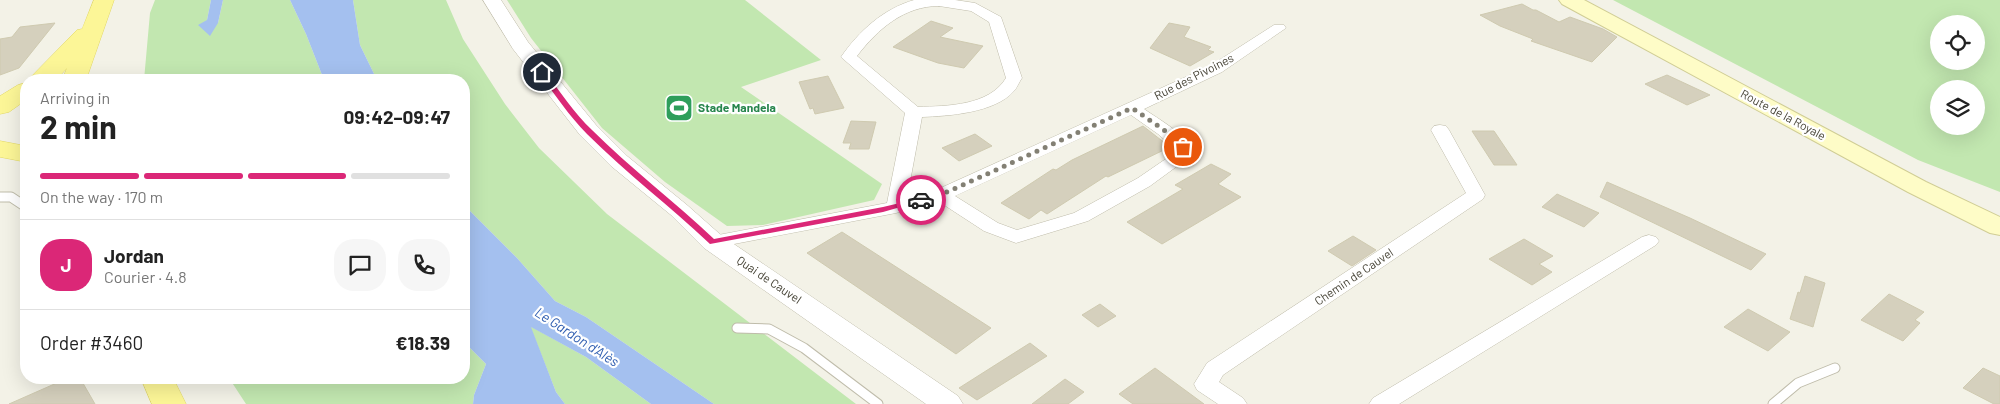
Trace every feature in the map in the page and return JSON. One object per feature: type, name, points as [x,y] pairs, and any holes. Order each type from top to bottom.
[{"type":"main road","points":[[76,74],[104,0]]},
{"type":"main road","name":"Route de la Royale","points":[[1569,0],[1917,187],[2000,227]]},
{"type":"main road","points":[[49,74],[93,27]]},
{"type":"main road","points":[[0,108],[20,94]]},
{"type":"main road","points":[[0,108],[20,102]]},
{"type":"main road","points":[[0,149],[20,145]]},
{"type":"main road","points":[[0,149],[20,153]]},
{"type":"main road","points":[[160,384],[169,404]]},
{"type":"street","name":"Quai de Cauvel","points":[[492,0],[520,45],[588,130],[620,161],[679,210],[713,242],[948,404]]},
{"type":"street","points":[[919,3],[952,3],[975,7],[989,14],[996,20],[999,28],[1014,78],[1011,86],[998,96],[956,110],[914,112],[849,57],[862,38],[895,13],[919,3]]},
{"type":"street","name":"Rue des Pivoines","points":[[713,242],[896,207],[940,195],[1216,69],[1279,28]]},
{"type":"street","points":[[940,195],[991,227],[1016,237],[1081,217],[1144,182],[1182,156],[1183,147],[1132,108]]},
{"type":"street","points":[[896,207],[914,112]]},
{"type":"street","name":"Chemin de Cauvel","points":[[1235,404],[1205,384],[1215,369],[1476,195],[1440,130]]},
{"type":"street","points":[[1381,404],[1648,241]]},
{"type":"lane","points":[[0,197],[11,197],[20,203]]},
{"type":"lane","points":[[737,328],[768,329],[804,348],[878,404]]},
{"type":"lane","points":[[1773,404],[1798,383],[1835,368]]},
{"type":"green space","points":[[155,0],[211,0],[207,20],[218,23],[223,0],[290,0],[322,74],[145,74],[150,13]]},
{"type":"green space","points":[[353,0],[446,0],[463,39],[505,104],[539,148],[607,214],[856,404],[714,404],[586,317],[555,301],[517,258],[470,211],[470,74],[374,74],[360,45]]},
{"type":"green space","name":"Stade Mandela","points":[[507,0],[745,0],[821,60],[741,87],[882,184],[874,200],[763,225],[727,226],[665,182],[602,128],[531,38]]},
{"type":"green space","points":[[1613,0],[2000,0],[2000,192],[1918,160]]},
{"type":"green space","points":[[530,326],[586,357],[651,404],[565,404],[556,392]]},
{"type":"green space","points":[[470,348],[486,364],[474,395],[473,404],[246,404],[233,384],[470,384]]},
{"type":"water","points":[[211,0],[223,0],[218,23],[210,36],[198,25],[207,20]]},
{"type":"water","points":[[290,0],[353,0],[360,45],[374,74],[322,74]]},
{"type":"water","name":"Le Gardon d'Alès","points":[[470,211],[517,258],[555,301],[586,317],[714,404],[651,404],[586,357],[531,327],[556,392],[565,404],[473,404],[474,395],[486,364],[470,348]]},
{"type":"building","points":[[1522,4],[1559,22],[1570,17],[1603,29],[1617,37],[1592,62],[1531,41],[1533,39],[1500,26],[1480,15]]},
{"type":"building","points":[[931,21],[953,28],[940,37],[983,46],[964,68],[938,63],[893,47]]},
{"type":"building","points":[[55,23],[19,68],[0,75],[0,39],[12,37],[20,27]]},
{"type":"building","points":[[1169,23],[1190,27],[1184,37],[1211,47],[1208,50],[1214,52],[1190,66],[1150,48]]},
{"type":"building","points":[[1667,75],[1710,95],[1687,105],[1645,84]]},
{"type":"building","points":[[828,76],[844,108],[815,114],[813,108],[810,109],[799,82]]},
{"type":"building","points":[[851,121],[876,122],[869,149],[849,149],[851,143],[843,143]]},
{"type":"building","points":[[1143,126],[1170,147],[1108,177],[1106,176],[1047,214],[1041,210],[1029,219],[1001,203],[1053,169],[1056,170],[1072,160]]},
{"type":"building","points":[[1472,131],[1494,131],[1517,165],[1494,165]]},
{"type":"building","points":[[975,134],[992,146],[959,161],[942,148]]},
{"type":"building","points":[[1211,164],[1231,174],[1218,184],[1241,197],[1162,244],[1127,222],[1183,189],[1175,185]]},
{"type":"building","points":[[1607,182],[1766,254],[1751,270],[1600,197]]},
{"type":"building","points":[[1557,194],[1599,213],[1584,227],[1542,207]]},
{"type":"building","points":[[842,232],[991,328],[956,354],[807,253]]},
{"type":"building","points":[[1353,236],[1376,250],[1352,266],[1328,251]]},
{"type":"building","points":[[1524,239],[1553,256],[1539,264],[1552,272],[1532,285],[1489,259]]},
{"type":"building","points":[[1805,276],[1825,283],[1813,327],[1790,319]]},
{"type":"building","points":[[1889,294],[1924,312],[1915,320],[1920,323],[1903,341],[1861,320]]},
{"type":"building","points":[[1100,304],[1116,316],[1098,327],[1082,315]]},
{"type":"building","points":[[1748,309],[1790,332],[1768,351],[1724,327]]},
{"type":"building","points":[[1030,343],[1047,356],[977,400],[959,388]]},
{"type":"building","points":[[1155,368],[1204,404],[1133,404],[1119,394]]},
{"type":"building","points":[[1983,368],[2000,376],[2000,404],[1994,404],[1963,388]]},
{"type":"building","points":[[1065,379],[1084,392],[1068,404],[1032,404]]},
{"type":"building","points":[[54,384],[83,384],[95,404],[9,404]]},
{"type":"way so far","points":[[921,200],[940,195],[1132,108],[1164,130],[1183,147]]},
{"type":"place","name":"Stade Mandela","points":[[679,108]]},
{"type":"route","points":[[542,72],[588,130],[620,161],[679,210],[713,242],[883,210],[921,200]]}]
